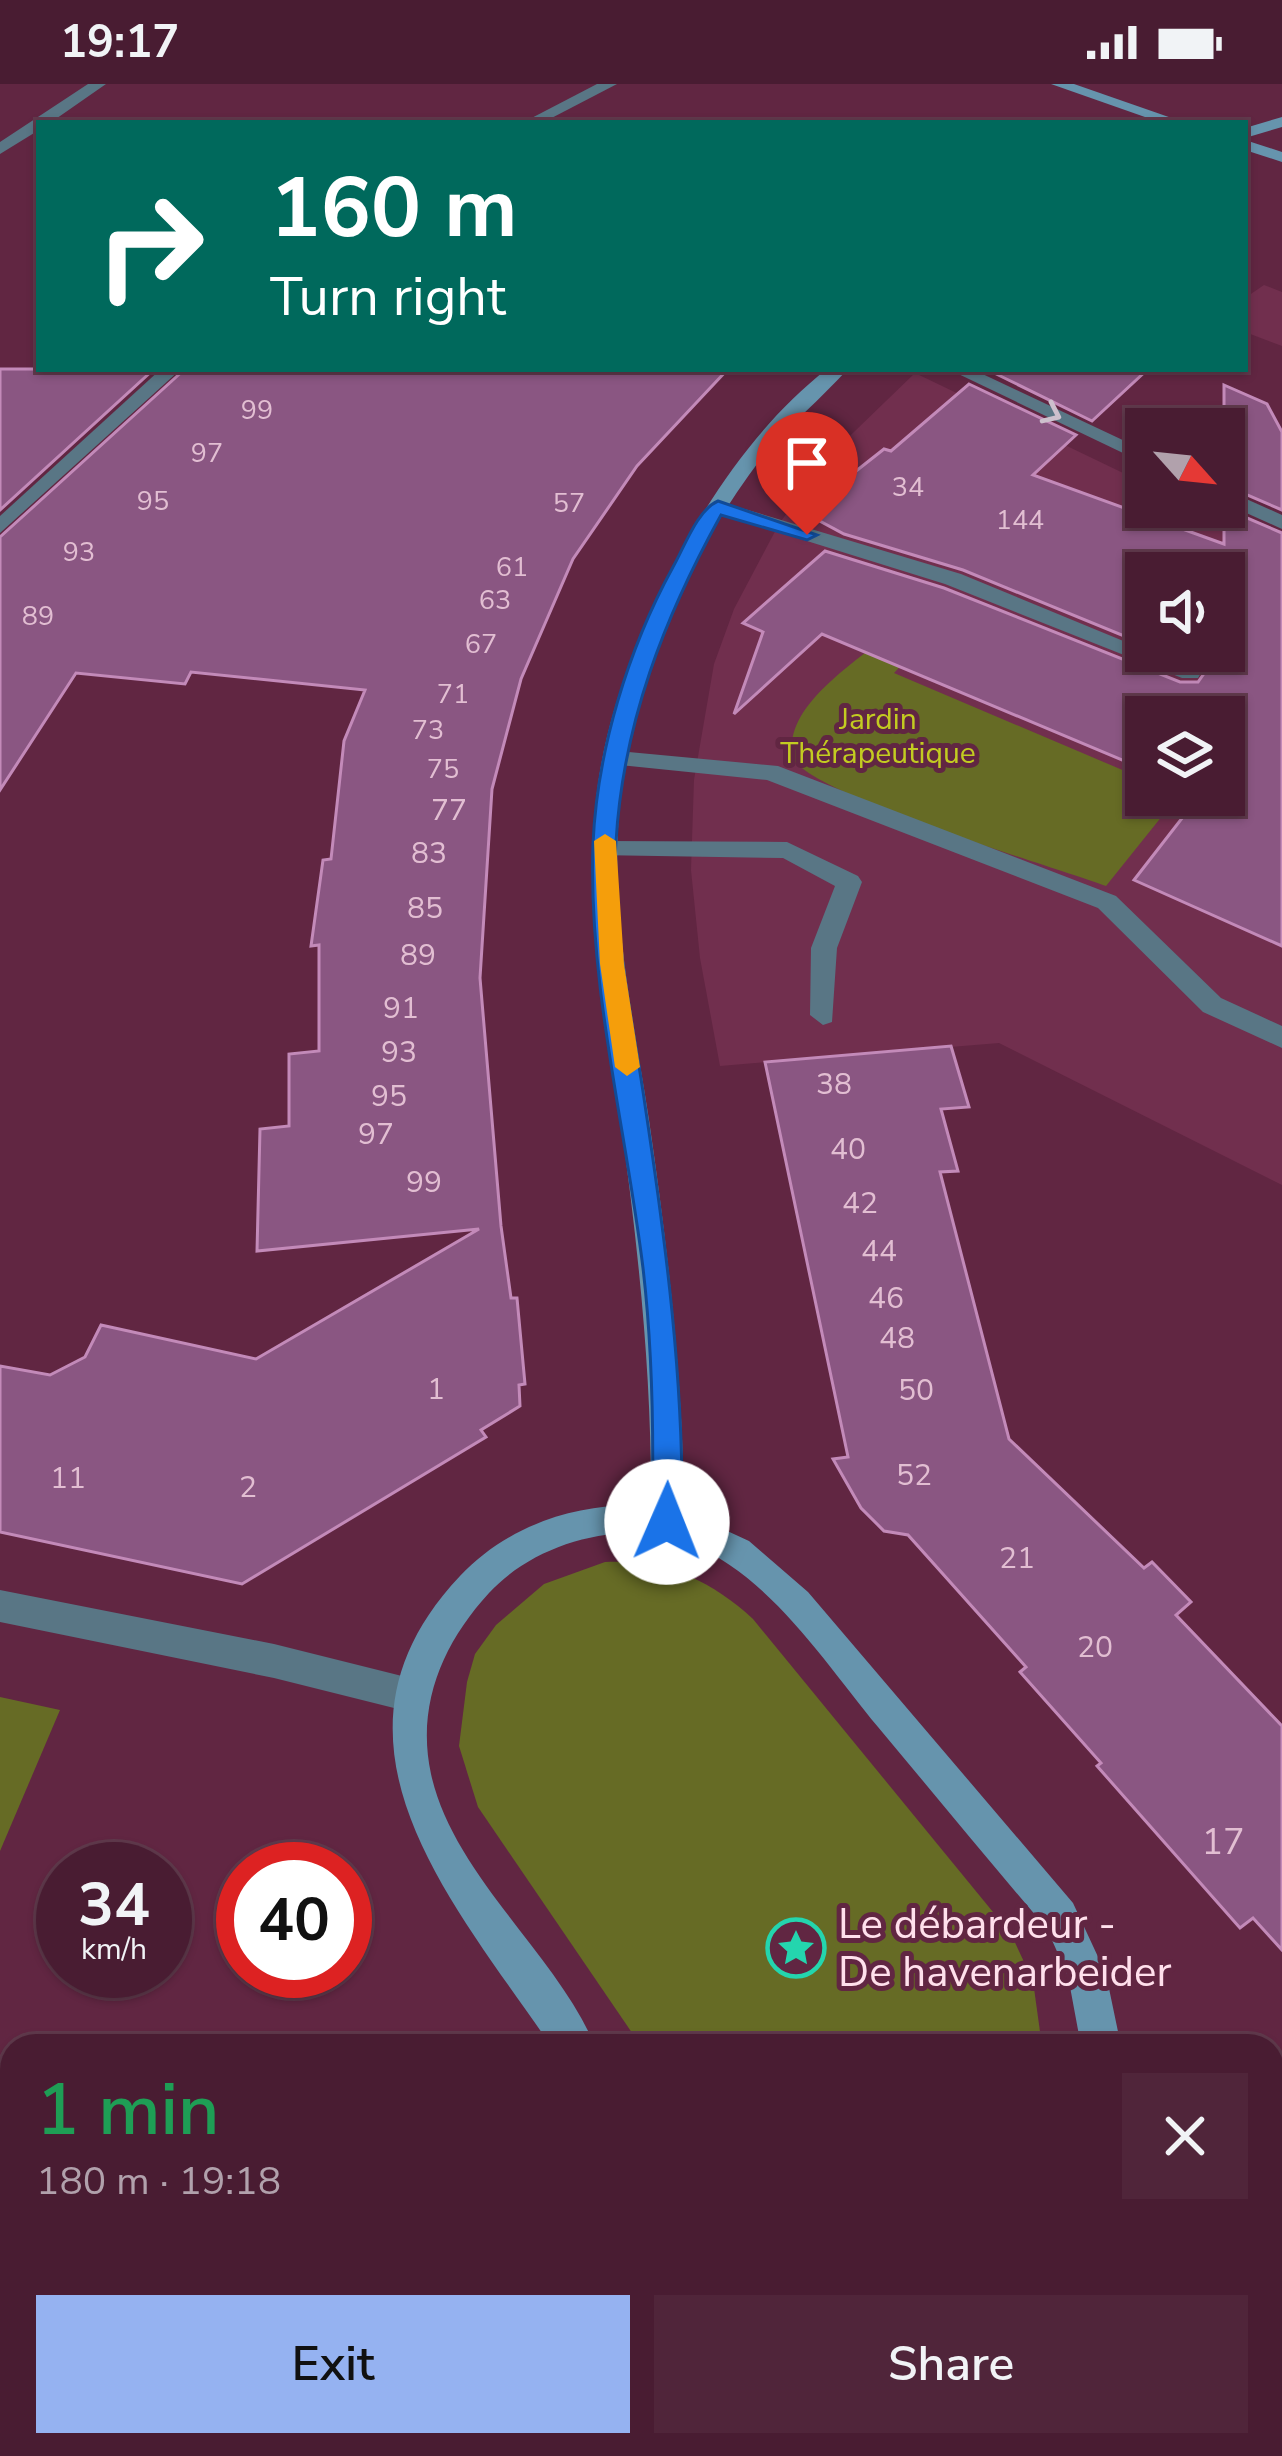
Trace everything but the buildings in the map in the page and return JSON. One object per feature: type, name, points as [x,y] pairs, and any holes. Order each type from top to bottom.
[{"type":"street","points":[[44,120],[98,84]]},
{"type":"street","points":[[536,120],[609,84]]},
{"type":"street","points":[[1060,84],[1169,120]]},
{"type":"street","points":[[1248,132],[1282,122]]},
{"type":"street","points":[[0,149],[36,125]]},
{"type":"street","points":[[1248,146],[1282,157]]},
{"type":"street","points":[[0,527],[169,372]]},
{"type":"street","points":[[667,1522],[669,1425],[657,1272],[612,964],[605,849],[618,759],[628,701],[662,606],[718,507],[767,439],[836,372]]},
{"type":"street","points":[[963,372],[1125,448]]},
{"type":"street","points":[[1245,505],[1282,523]]},
{"type":"street","points":[[718,507],[953,579],[1190,673]]},
{"type":"street","points":[[618,759],[770,772],[1107,902],[1212,1005],[1282,1038]]},
{"type":"street","points":[[605,849],[787,850],[849,882],[824,948],[823,1015]]},
{"type":"street","points":[[566,2034],[420,1803],[408,1749],[410,1695],[422,1656],[449,1608],[512,1549],[563,1527],[609,1518],[667,1522],[711,1536],[756,1563],[796,1603],[1060,1916],[1107,2034]]},
{"type":"street","points":[[0,1606],[410,1695]]},
{"type":"shaded area","points":[[1264,285],[1282,292],[1282,346],[1248,333],[1248,296]]},
{"type":"shaded area","points":[[915,373],[1125,474],[1125,528],[1238,528],[1282,549],[1282,1185],[999,1043],[720,1066],[700,958],[691,870],[694,780],[714,664],[734,609],[779,524],[826,459]]},
{"type":"green space","name":"Jardin Thérapeutique","points":[[895,629],[922,644],[894,673],[1125,771],[1125,816],[1162,816],[1106,886],[849,794],[794,761],[792,741],[809,704]]},
{"type":"green space","points":[[605,1562],[647,1564],[703,1583],[753,1619],[1011,1934],[1033,1981],[1040,2034],[633,2034],[478,1807],[459,1746],[475,1654],[496,1625],[544,1584]]},
{"type":"green space","points":[[0,1697],[60,1710],[0,1851]]},
{"type":"slow traffic","points":[[605,841],[612,964],[627,1067]]},
{"type":"place","name":"Le débardeur - De havenarbeider","points":[[796,1948]]},
{"type":"route","points":[[667,1522],[669,1425],[657,1272],[612,964],[604,843],[628,701],[662,606],[712,514],[718,507],[807,535]]}]
